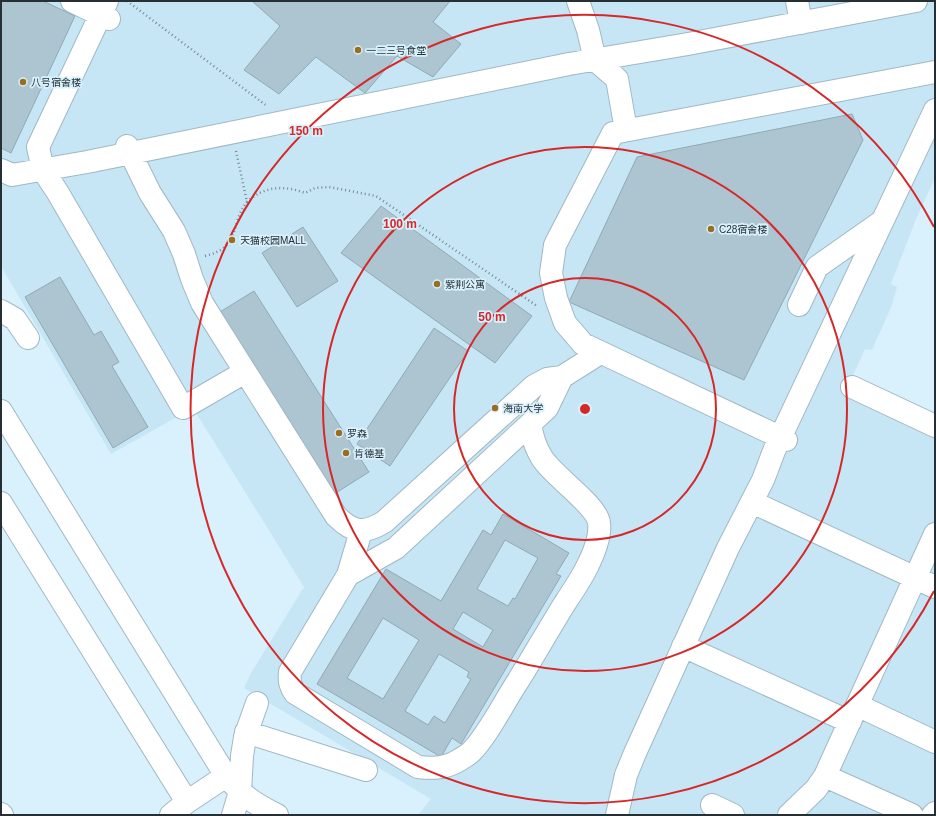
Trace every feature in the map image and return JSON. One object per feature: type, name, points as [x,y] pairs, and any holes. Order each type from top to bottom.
[{"type":"street","points":[[72,1],[109,9],[51,146],[48,165],[58,193],[183,408],[245,372]]},
{"type":"street","points":[[569,1],[590,57],[617,79],[626,130]]},
{"type":"street","points":[[578,1],[586,25],[590,57]]},
{"type":"street","points":[[1,170],[12,175],[48,165],[590,57],[688,44],[799,13],[876,1]]},
{"type":"street","points":[[799,13],[916,1]]},
{"type":"street","points":[[783,439],[583,344],[565,323],[556,298],[551,273],[555,245],[613,133],[935,72]]},
{"type":"street","points":[[625,815],[634,778],[642,755],[728,548],[757,500],[763,480],[888,217],[935,110]]},
{"type":"street","points":[[128,150],[231,133],[284,118]]},
{"type":"street","points":[[798,305],[817,267],[888,217],[935,127]]},
{"type":"street","points":[[128,150],[150,193],[174,231],[202,302],[336,516],[348,526],[361,531],[370,529],[384,522],[534,386],[547,379],[562,377],[600,353]]},
{"type":"street","points":[[1,160],[16,166],[48,165]]},
{"type":"street","points":[[1,311],[15,318],[28,338]]},
{"type":"street","points":[[348,575],[396,548],[547,408],[562,377]]},
{"type":"street","points":[[852,387],[935,426]]},
{"type":"street","points":[[2,415],[226,776],[240,792],[257,805],[277,815]]},
{"type":"street","points":[[361,531],[348,575],[290,672],[290,687],[295,693],[418,767],[429,769],[441,768],[455,763],[470,753],[483,737],[587,567],[599,535],[600,522],[594,511],[556,475],[542,458],[533,441],[530,424]]},
{"type":"street","points":[[757,500],[923,575],[935,587]]},
{"type":"street","points":[[1,503],[179,808],[226,776]]},
{"type":"street","points":[[789,815],[816,789],[825,776],[853,714],[923,575],[935,534]]},
{"type":"street","points":[[687,647],[853,714],[935,742]]},
{"type":"street","points":[[616,815],[626,776],[635,753],[687,647]]},
{"type":"street","points":[[233,815],[240,792],[242,756],[246,732],[257,703]]},
{"type":"street","points":[[246,732],[366,770]]},
{"type":"street","points":[[825,776],[912,815]]},
{"type":"street","points":[[712,805],[733,815]]},
{"type":"path","points":[[126,1],[284,118]]},
{"type":"path","points":[[231,133],[247,202]]},
{"type":"path","points":[[185,258],[210,255],[226,246],[233,236],[240,211],[252,197],[265,190],[282,187],[305,193],[315,188],[329,187],[376,196],[538,307]]},
{"type":"shaded area","name":"海南大学","points":[[1,1],[935,1],[935,178],[916,219],[891,284],[897,287],[892,305],[872,350],[865,349],[850,382],[935,422],[935,815],[418,815],[431,799],[244,688],[251,673],[304,587],[193,408],[111,454],[1,266]]},
{"type":"building","name":"八号宿舍楼","points":[[1,1],[43,1],[75,16],[11,153],[1,148]]},
{"type":"building","name":"一二三号食堂","points":[[252,1],[450,1],[433,22],[461,44],[433,77],[397,56],[365,93],[316,57],[279,94],[244,70],[280,26]]},
{"type":"building","name":"C28宿舍楼","points":[[852,114],[863,140],[744,380],[569,302],[637,157]]},
{"type":"building","name":"紫荆公寓","points":[[381,206],[532,316],[495,363],[341,253]]},
{"type":"building","points":[[303,227],[338,281],[297,307],[262,253]]},
{"type":"building","points":[[60,277],[94,335],[101,331],[119,362],[112,366],[148,427],[113,448],[25,297]]},
{"type":"building","points":[[254,291],[369,472],[331,496],[215,315]]},
{"type":"building","points":[[434,328],[468,351],[390,466],[357,444]]},
{"type":"building","points":[[503,514],[569,553],[556,574],[561,576],[461,744],[452,738],[441,757],[317,684],[386,569],[441,601],[483,530],[491,535]],"holes":[[[505,540],[538,558],[515,599],[513,598],[508,606],[477,589]],[[463,612],[493,630],[483,647],[453,629]],[[383,618],[419,640],[383,699],[347,678]],[[439,654],[469,672],[467,677],[471,679],[445,723],[434,716],[428,725],[405,711]]]},
{"type":"place","name":"一二三号食堂","points":[[358,50]]},
{"type":"place","name":"八号宿舍楼","points":[[23,82]]},
{"type":"place","name":"C28宿舍楼","points":[[711,229]]},
{"type":"place","name":"天猫校园MALL","points":[[232,240]]},
{"type":"place","name":"紫荆公寓","points":[[437,284]]},
{"type":"place","name":"海南大学","points":[[495,408]]},
{"type":"place","name":"罗森","points":[[339,433]]},
{"type":"place","name":"肯德基","points":[[346,453]]}]
